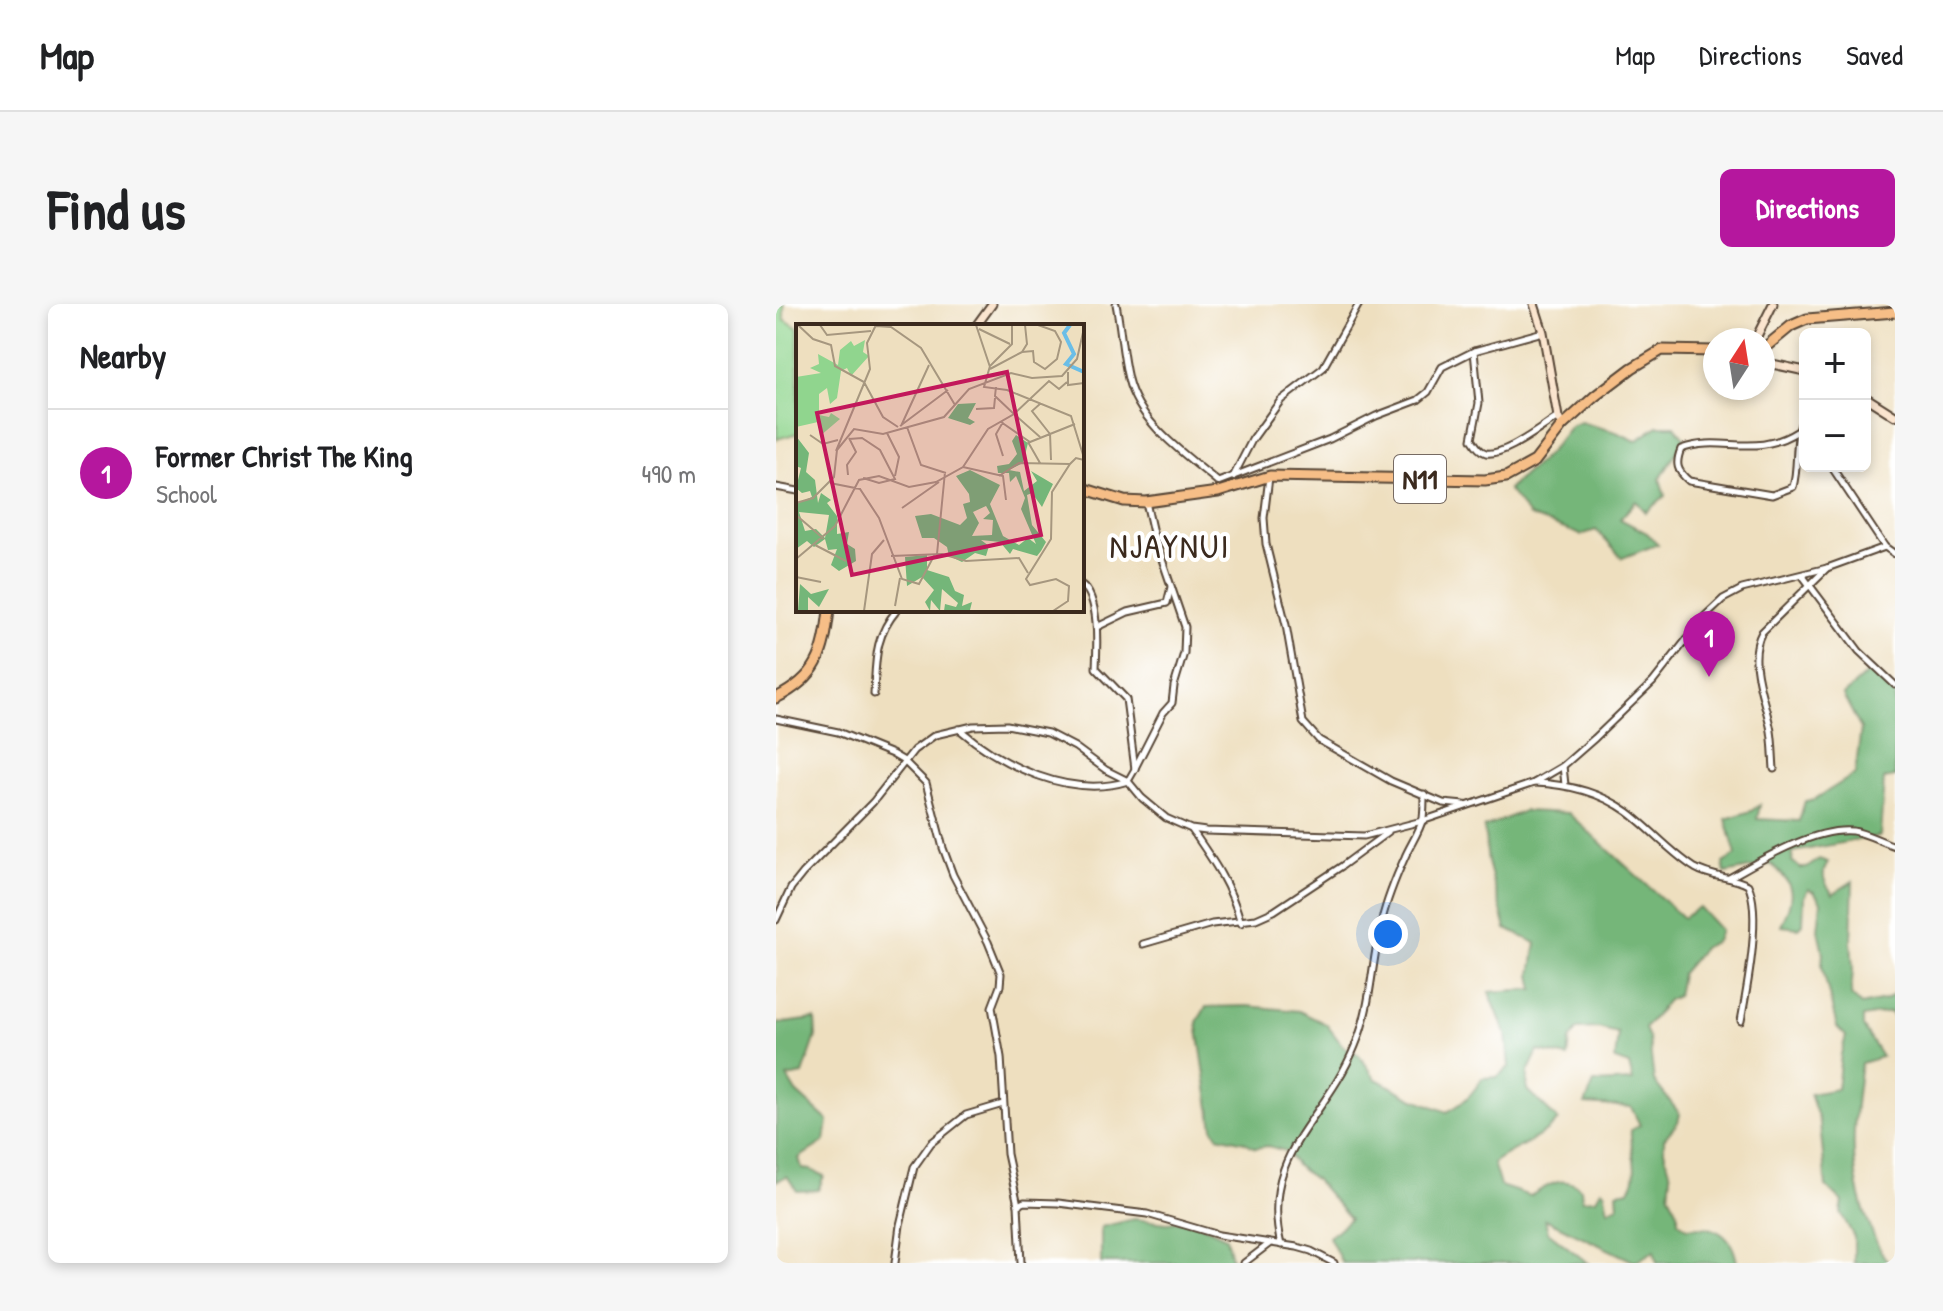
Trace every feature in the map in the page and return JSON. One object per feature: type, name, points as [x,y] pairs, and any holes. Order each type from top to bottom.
[{"type":"highway","points":[[1775,339],[1791,326],[1807,319],[1895,312]]},
{"type":"highway","name":"N11","points":[[1084,489],[1124,501],[1146,502],[1270,476],[1485,480],[1506,477],[1535,461],[1560,421],[1662,350],[1703,351]]},
{"type":"highway","points":[[776,698],[797,686],[816,666],[823,651],[829,612]]},
{"type":"street","points":[[977,324],[992,304]]},
{"type":"street","points":[[1116,304],[1128,381],[1141,408],[1159,431],[1218,487],[1232,478],[1418,400],[1428,392],[1442,367],[1474,351],[1543,332]]},
{"type":"street","points":[[1232,478],[1252,440],[1281,400],[1323,368],[1359,304]]},
{"type":"street","points":[[1474,351],[1479,403],[1472,439],[1478,449],[1486,453],[1502,452],[1560,421],[1543,332],[1534,304]]},
{"type":"street","points":[[1761,328],[1773,304]]},
{"type":"street","points":[[1775,365],[1799,370]]},
{"type":"street","points":[[1870,400],[1895,416]]},
{"type":"street","points":[[1798,431],[1798,468],[1793,487],[1783,493],[1772,495],[1689,481],[1679,473],[1676,460],[1681,449],[1697,443],[1760,447],[1785,440],[1798,431]]},
{"type":"street","points":[[1835,472],[1885,547],[1895,554]]},
{"type":"street","points":[[1270,476],[1264,518],[1266,544],[1286,625],[1303,722],[1319,740],[1391,781],[1443,803],[1466,805]]},
{"type":"street","points":[[776,487],[796,491]]},
{"type":"street","points":[[959,729],[980,747],[1042,777],[1075,784],[1111,786],[1128,781],[1163,713],[1172,703],[1184,653],[1185,627],[1153,533],[1146,502]]},
{"type":"street","points":[[776,920],[791,888],[803,873],[873,802],[904,761],[935,735],[959,729],[1007,725],[1048,733],[1128,781],[1142,798],[1166,818],[1191,829],[1364,836],[1422,821],[1534,783],[1563,766],[1653,682],[1705,616],[1723,599],[1742,589],[1827,568],[1895,543]]},
{"type":"street","points":[[1774,769],[1771,732],[1757,675],[1758,641],[1762,632],[1827,568]]},
{"type":"street","points":[[1801,574],[1859,651],[1895,685]]},
{"type":"street","points":[[1097,627],[1128,612],[1167,603],[1171,585]]},
{"type":"street","points":[[1084,587],[1097,627],[1096,668],[1126,699],[1135,769]]},
{"type":"street","points":[[874,694],[875,655],[881,634],[896,612]]},
{"type":"street","points":[[776,719],[838,732],[904,761],[926,783],[953,875],[1001,974],[992,1007],[1001,1057],[1007,1154],[1018,1205],[1021,1263]]},
{"type":"street","points":[[1563,766],[1565,785]]},
{"type":"street","points":[[1534,783],[1565,785],[1596,795],[1628,812],[1695,868],[1709,876],[1748,885],[1754,903],[1754,929],[1741,1021]]},
{"type":"street","points":[[1281,1245],[1278,1183],[1290,1151],[1341,1078],[1357,1042],[1381,922],[1422,821],[1424,794]]},
{"type":"street","points":[[1191,829],[1224,876],[1234,896],[1241,923]]},
{"type":"street","points":[[1143,944],[1212,924],[1241,923],[1274,911],[1391,830]]},
{"type":"street","points":[[1728,879],[1767,857],[1821,835],[1853,831],[1895,846]]},
{"type":"street","points":[[895,1263],[900,1225],[914,1167],[931,1143],[966,1115],[1003,1104]]},
{"type":"street","points":[[1018,1205],[1024,1202],[1058,1203],[1147,1214],[1219,1235],[1311,1251],[1334,1263]]},
{"type":"street","points":[[1244,1263],[1270,1244]]},
{"type":"green space","points":[[776,304],[784,304],[784,319],[796,327],[796,434],[777,439]]},
{"type":"green space","points":[[1580,422],[1636,441],[1658,426],[1675,426],[1685,439],[1660,479],[1665,496],[1646,512],[1636,501],[1620,519],[1647,533],[1658,544],[1622,558],[1596,530],[1581,535],[1529,516],[1508,489],[1547,455],[1570,426]]},
{"type":"green space","points":[[1872,669],[1895,695],[1895,777],[1884,779],[1880,836],[1793,852],[1792,861],[1800,868],[1807,868],[1819,859],[1828,862],[1824,878],[1833,894],[1853,881],[1851,995],[1861,1005],[1885,1000],[1895,994],[1895,1021],[1890,1012],[1863,1017],[1863,1027],[1882,1057],[1861,1063],[1854,1145],[1862,1204],[1882,1254],[1889,1263],[1854,1263],[1854,1237],[1841,1213],[1843,1202],[1826,1187],[1820,1123],[1810,1094],[1837,1089],[1846,1036],[1837,1027],[1822,966],[1823,952],[1818,930],[1821,902],[1808,889],[1804,897],[1803,924],[1799,928],[1781,926],[1791,892],[1779,872],[1771,864],[1725,873],[1723,863],[1736,855],[1726,819],[1760,805],[1757,819],[1799,821],[1805,801],[1815,799],[1855,774],[1861,729],[1843,695]]},
{"type":"green space","points":[[1524,811],[1568,813],[1683,918],[1699,907],[1720,930],[1716,941],[1704,947],[1681,974],[1677,996],[1668,1000],[1645,1028],[1654,1081],[1680,1114],[1678,1122],[1664,1139],[1671,1175],[1669,1195],[1678,1212],[1678,1221],[1687,1228],[1706,1228],[1721,1234],[1731,1245],[1737,1263],[1657,1263],[1654,1251],[1635,1262],[1545,1219],[1548,1232],[1588,1263],[1342,1263],[1329,1237],[1350,1219],[1317,1181],[1297,1166],[1286,1151],[1268,1146],[1255,1148],[1245,1142],[1218,1136],[1213,1128],[1197,1022],[1206,1007],[1247,1006],[1299,1011],[1326,1024],[1343,1046],[1359,1055],[1376,1079],[1447,1112],[1467,1098],[1482,1078],[1497,1077],[1509,1067],[1506,1034],[1489,992],[1534,989],[1531,975],[1536,943],[1506,929],[1488,862],[1484,828]],"holes":[[[1598,1028],[1618,1033],[1615,1060],[1629,1065],[1633,1081],[1594,1083],[1585,1104],[1631,1107],[1640,1125],[1631,1130],[1635,1176],[1629,1190],[1617,1192],[1618,1206],[1608,1210],[1604,1191],[1601,1190],[1596,1199],[1582,1200],[1581,1189],[1567,1182],[1549,1185],[1530,1196],[1500,1186],[1493,1163],[1544,1133],[1558,1120],[1527,1090],[1528,1072],[1538,1051],[1568,1057],[1570,1040],[1578,1029]]]},
{"type":"green space","points":[[815,1019],[816,1036],[803,1074],[787,1077],[796,1092],[828,1121],[825,1141],[799,1158],[802,1169],[824,1176],[818,1190],[797,1191],[787,1176],[776,1181],[776,1024]]},
{"type":"green space","points":[[1134,1219],[1167,1223],[1190,1220],[1226,1237],[1232,1263],[1101,1263],[1101,1227]]},
{"type":"place","name":"Former Christ The King","points":[[1709,677]]},
{"type":"district","name":"NJAYNUI","points":[[1170,546]]}]
